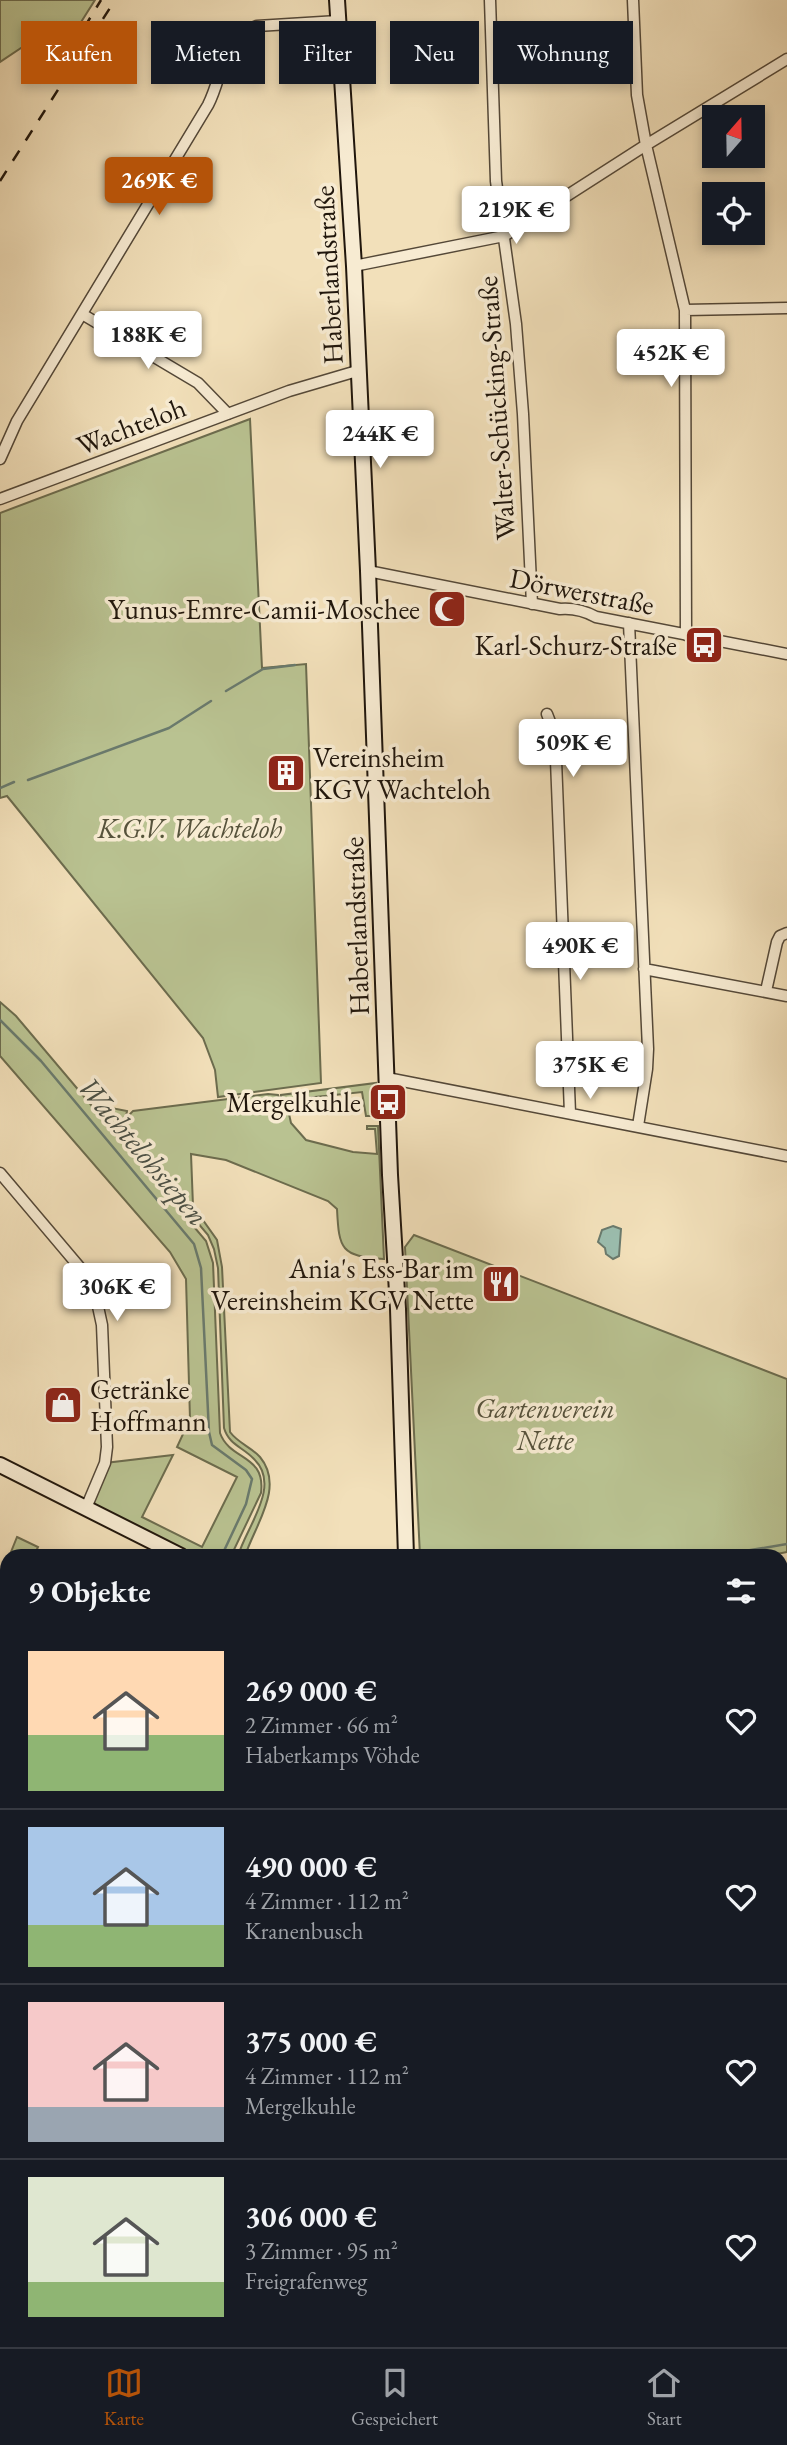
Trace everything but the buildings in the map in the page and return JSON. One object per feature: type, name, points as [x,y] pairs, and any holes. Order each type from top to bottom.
[{"type":"street","name":"Haberlandstraße","points":[[337,0],[338,21]]},
{"type":"street","name":"Walter-Schücking-Straße","points":[[490,0],[496,181],[516,324],[523,414],[531,604]]},
{"type":"street","points":[[634,0],[637,95],[646,145],[685,310],[686,635]]},
{"type":"street","points":[[0,460],[13,428],[208,105],[227,52],[236,37],[246,30],[279,24]]},
{"type":"street","points":[[354,266],[504,236],[787,59]]},
{"type":"street","name":"Haberlandstraße","points":[[342,84],[354,266],[368,571],[406,1549]]},
{"type":"street","points":[[685,310],[787,308]]},
{"type":"street","points":[[82,314],[198,383],[228,414]]},
{"type":"street","name":"Wachteloh","points":[[1,496],[289,391],[357,371]]},
{"type":"street","name":"Dörwerstraße","points":[[368,571],[531,604],[567,608],[587,612],[596,617],[787,654]]},
{"type":"street","points":[[629,623],[647,1069],[638,1126]]},
{"type":"street","points":[[547,714],[555,735],[570,1113]]},
{"type":"street","points":[[765,991],[777,942],[780,936],[787,933]]},
{"type":"street","points":[[644,969],[787,996]]},
{"type":"street","points":[[387,1078],[787,1156]]},
{"type":"street","points":[[0,1173],[87,1276],[98,1301],[102,1325],[107,1447],[105,1463],[86,1508]]},
{"type":"street","points":[[0,1465],[167,1549]]},
{"type":"green space","points":[[0,0],[95,0],[82,21],[21,21],[21,48],[0,62]]},
{"type":"green space","name":"K.G.V. Wachteloh","points":[[250,419],[262,668],[306,664],[321,1083],[218,1097],[215,1070],[203,1038],[7,796],[0,798],[0,513]]},
{"type":"green space","points":[[0,1002],[16,1016],[206,1241],[213,1263],[220,1433],[231,1449],[253,1464],[261,1480],[261,1493],[234,1549],[168,1549],[86,1508],[105,1463],[173,1455],[142,1517],[202,1547],[237,1477],[177,1447],[190,1419],[186,1279],[170,1252],[0,1056]]},
{"type":"green space","points":[[376,1083],[377,1116],[366,1116],[362,1092],[287,1100],[288,1107],[281,1100],[281,1095]]},
{"type":"green space","points":[[278,1095],[291,1123],[306,1140],[353,1152],[377,1154],[375,1129],[367,1129],[367,1126],[378,1126],[384,1259],[359,1256],[345,1248],[339,1234],[337,1209],[328,1201],[226,1160],[191,1154],[193,1206],[217,1240],[222,1267],[230,1432],[260,1457],[270,1481],[266,1506],[248,1549],[241,1549],[260,1507],[264,1481],[262,1470],[254,1459],[233,1442],[224,1428],[218,1268],[214,1249],[208,1235],[129,1141],[128,1117],[133,1111]]},
{"type":"green space","points":[[99,1107],[127,1111],[123,1134]]},
{"type":"green space","name":"Gartenverein Nette","points":[[414,1235],[787,1379],[787,1549],[420,1549],[405,1247]]},
{"type":"green space","points":[[17,1537],[38,1547],[37,1549],[12,1549]]},
{"type":"shaded area","points":[[613,1226],[621,1229],[619,1256],[613,1259],[598,1242],[602,1230]]},
{"type":"waterway","name":"Wachtelohsiepen","points":[[226,691],[263,669],[295,665]]},
{"type":"waterway","name":"Wachtelohsiepen","points":[[28,780],[169,728],[211,701]]},
{"type":"waterway","name":"Wachtelohsiepen","points":[[0,788],[14,782]]},
{"type":"waterway","name":"Wachtelohsiepen","points":[[0,1020],[41,1061],[194,1244],[201,1268],[209,1432],[212,1445],[246,1470],[252,1479],[246,1504],[225,1549]]},
{"type":"waterway","points":[[757,1549],[787,1544]]},
{"type":"railway","points":[[88,21],[101,0]]},
{"type":"railway","points":[[0,181],[115,0]]},
{"type":"place","name":"Yunus-Emre-Camii-Moschee","points":[[447,609]]},
{"type":"place","name":"Karl-Schurz-Straße","points":[[704,645]]},
{"type":"place","name":"Vereinsheim KGV Wachteloh","points":[[286,773]]},
{"type":"place","name":"Mergelkuhle","points":[[388,1102]]},
{"type":"place","name":"Ania's Ess-Bar im Vereinsheim KGV Nette","points":[[501,1284]]},
{"type":"place","name":"Getränke Hoffmann","points":[[63,1405]]}]
